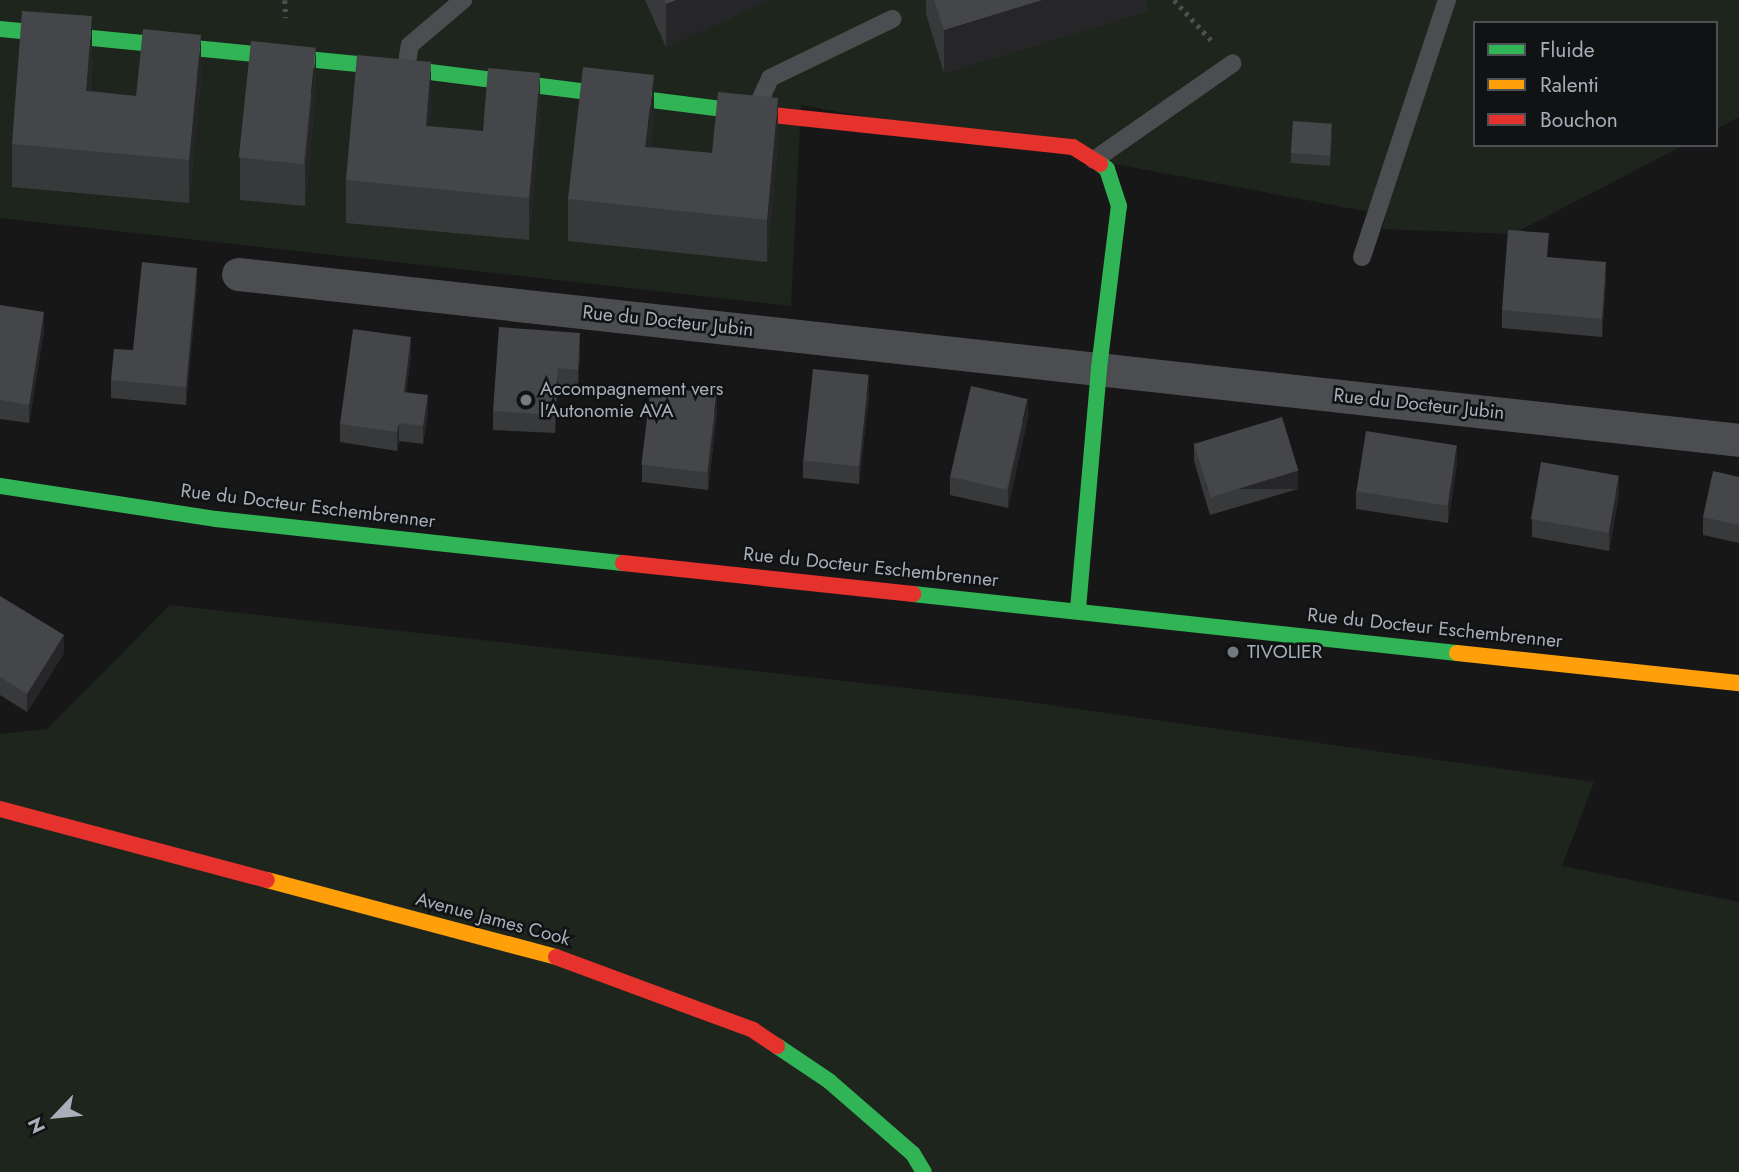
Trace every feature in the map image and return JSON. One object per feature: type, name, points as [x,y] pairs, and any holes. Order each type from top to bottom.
[{"type":"street","points":[[0,29],[406,68],[754,113],[1073,147],[1107,169],[1119,206],[1099,368],[1078,609]]},
{"type":"street","name":"Rue du Docteur Jubin","points":[[238,274],[1739,440]]},
{"type":"street","name":"Rue du Docteur Eschembrenner","points":[[0,486],[230,520],[1078,609],[1739,683]]},
{"type":"street","name":"Avenue James Cook","points":[[0,809],[575,962],[753,1030],[829,1082],[913,1154],[924,1172]]},
{"type":"lane","points":[[406,68],[410,45],[463,0]]},
{"type":"lane","points":[[1362,257],[1447,0]]},
{"type":"lane","points":[[754,113],[770,78],[892,19]]},
{"type":"lane","points":[[1094,160],[1233,63]]},
{"type":"path","points":[[1174,0],[1233,63]]},
{"type":"shaded area","points":[[0,0],[1739,0],[1739,117],[1718,128],[1718,21],[1473,21],[1473,147],[1680,147],[1513,234],[1382,229],[1386,215],[801,105],[791,306],[0,218]]},
{"type":"shaded area","points":[[170,605],[1022,701],[1594,782],[1562,866],[1739,902],[1739,1172],[0,1172],[0,734],[47,729]]},
{"type":"building","points":[[934,0],[1042,0],[944,30]]},
{"type":"building","points":[[22,11],[92,16],[86,91],[136,96],[143,29],[201,35],[189,160],[12,144]]},
{"type":"building","points":[[251,41],[316,48],[303,164],[239,157]]},
{"type":"building","points":[[357,55],[431,62],[426,126],[483,131],[488,68],[540,73],[529,198],[346,180]]},
{"type":"building","points":[[583,67],[654,75],[645,147],[712,153],[718,92],[778,98],[767,220],[568,199]]},
{"type":"building","points":[[1293,121],[1332,124],[1330,156],[1291,153]]},
{"type":"building","points":[[1508,230],[1549,233],[1547,257],[1606,262],[1602,319],[1502,310]]},
{"type":"building","points":[[142,262],[197,268],[186,387],[111,380],[114,349],[133,350]]},
{"type":"building","points":[[0,305],[44,312],[29,405],[0,400]]},
{"type":"building","name":"Accompagnement vers l'Autonomie AVA","points":[[499,327],[580,333],[578,370],[558,368],[555,415],[493,411]]},
{"type":"building","points":[[353,329],[411,337],[404,392],[428,395],[423,426],[399,423],[397,432],[340,424]]},
{"type":"building","points":[[813,369],[869,375],[859,466],[803,460]]},
{"type":"building","points":[[651,386],[717,394],[707,472],[641,464]]},
{"type":"building","points":[[971,386],[1028,399],[1007,490],[950,477]]},
{"type":"building","points":[[1282,417],[1298,471],[1210,497],[1194,444]]},
{"type":"building","points":[[1366,431],[1457,445],[1447,506],[1356,491]]},
{"type":"building","points":[[1541,462],[1619,476],[1609,533],[1531,519]]},
{"type":"building","points":[[1713,471],[1739,477],[1739,525],[1703,517]]},
{"type":"building","points":[[0,596],[64,635],[27,694],[0,677]]},
{"type":"traffic: fast","points":[[0,29],[406,69],[763,114]]},
{"type":"traffic: fast","points":[[1078,609],[1099,368],[1119,206],[1107,169],[1100,164]]},
{"type":"traffic: fast","points":[[0,486],[216,519],[623,563]]},
{"type":"traffic: fast","points":[[913,594],[1457,653]]},
{"type":"traffic: fast","points":[[777,1046],[829,1081],[913,1154],[924,1172]]},
{"type":"traffic: slow","points":[[1457,653],[1739,683]]},
{"type":"traffic: slow","points":[[267,880],[556,957]]},
{"type":"traffic: jam","points":[[763,114],[1073,147],[1100,164]]},
{"type":"traffic: jam","points":[[623,563],[913,594]]},
{"type":"traffic: jam","points":[[0,809],[267,880]]},
{"type":"traffic: jam","points":[[556,957],[753,1030],[777,1046]]},
{"type":"place","name":"Accompagnement vers l'Autonomie AVA","points":[[526,400]]},
{"type":"place","name":"TIVOLIER","points":[[1233,652]]}]
